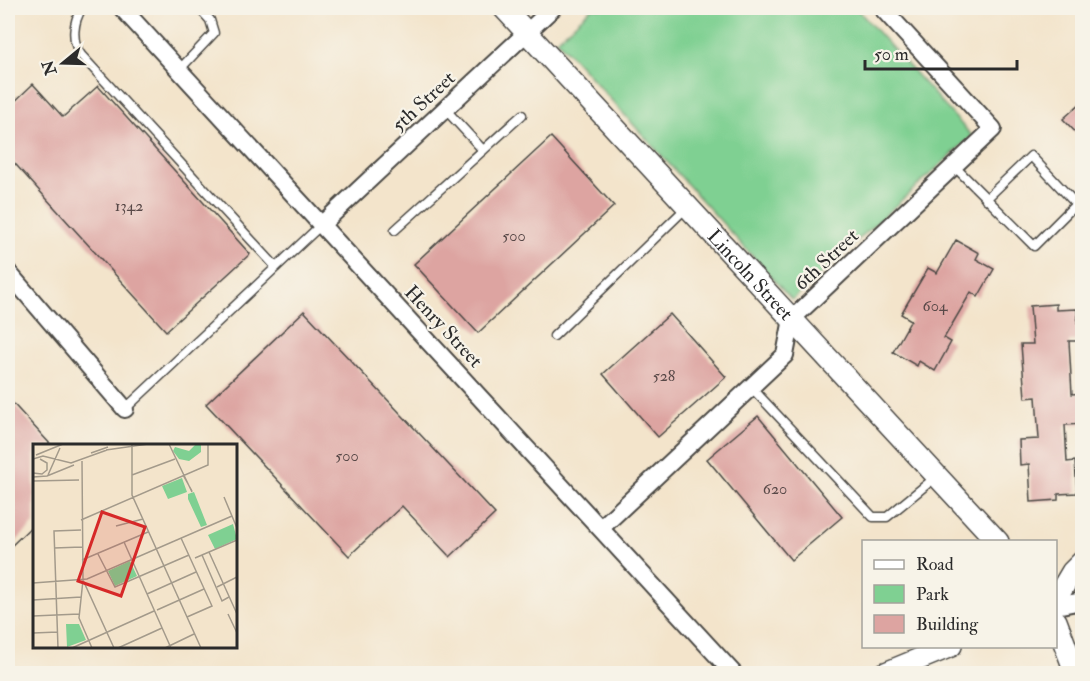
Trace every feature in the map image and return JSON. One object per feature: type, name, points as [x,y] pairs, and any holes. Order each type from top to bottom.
[{"type":"street","name":"Henry Street","points":[[122,8],[735,674]]},
{"type":"street","name":"Lincoln Street","points":[[504,8],[996,540]]},
{"type":"street","name":"5th Street","points":[[321,225],[553,8]]},
{"type":"street","name":"6th Street","points":[[601,528],[785,355],[792,319],[993,129],[882,8]]},
{"type":"street","points":[[8,272],[125,409]]},
{"type":"street","points":[[1057,597],[1072,572],[1083,562]]},
{"type":"street","points":[[1057,606],[1083,601]]},
{"type":"street","points":[[1057,624],[1076,674]]},
{"type":"street","points":[[884,674],[910,669],[947,648]]},
{"type":"lane","points":[[82,8],[75,25],[75,45],[81,56],[276,267]]},
{"type":"lane","points":[[179,70],[214,33],[210,20],[199,8]]},
{"type":"lane","points":[[445,109],[483,150]]},
{"type":"lane","points":[[395,230],[522,115]]},
{"type":"lane","points":[[954,166],[986,199],[1034,246],[1076,204],[1031,156],[986,199]]},
{"type":"lane","points":[[554,336],[688,206]]},
{"type":"lane","points":[[125,409],[321,225]]},
{"type":"lane","points":[[751,387],[873,517],[887,517],[937,476]]},
{"type":"green space","points":[[592,8],[856,8],[972,136],[792,300],[557,40]]},
{"type":"building","points":[[33,84],[63,117],[98,86],[250,254],[166,331],[8,156],[8,108]]},
{"type":"building","points":[[1083,101],[1083,140],[1063,119]]},
{"type":"building","points":[[551,137],[614,206],[478,333],[414,264]]},
{"type":"building","points":[[956,240],[979,253],[976,259],[994,269],[978,297],[971,292],[944,338],[951,342],[935,371],[919,361],[917,366],[893,352],[911,320],[901,314],[928,268],[937,273]]},
{"type":"building","points":[[1056,304],[1056,310],[1077,309],[1079,341],[1069,341],[1072,394],[1083,393],[1083,424],[1065,425],[1067,462],[1075,461],[1077,493],[1058,494],[1058,500],[1031,502],[1029,464],[1020,465],[1019,440],[1039,439],[1036,397],[1025,398],[1021,344],[1033,344],[1030,306]]},
{"type":"building","points":[[304,311],[495,514],[450,557],[402,506],[349,556],[206,404]]},
{"type":"building","points":[[670,314],[726,377],[658,437],[603,374]]},
{"type":"building","points":[[8,398],[50,444],[33,444],[33,525],[8,549]]},
{"type":"building","points":[[758,416],[842,517],[791,560],[707,459]]}]
